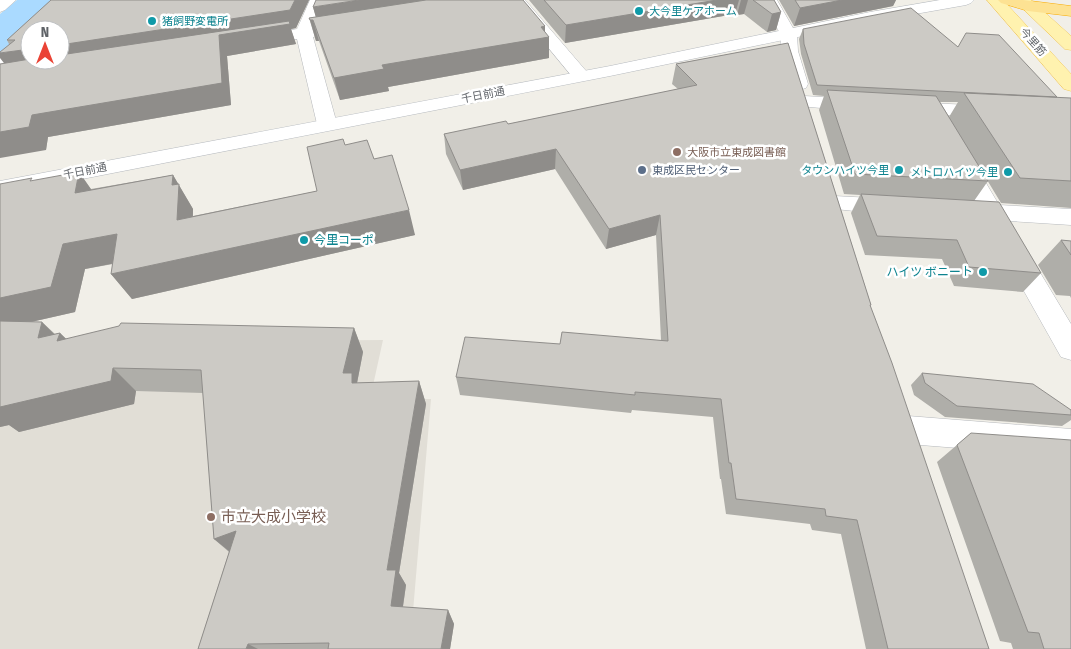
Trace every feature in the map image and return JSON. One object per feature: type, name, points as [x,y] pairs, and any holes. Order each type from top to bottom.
[{"type":"highway","points":[[1006,0],[1071,11]]},
{"type":"main road","name":"今里筋","points":[[995,0],[1071,85]]},
{"type":"main road","name":"今里筋","points":[[1025,3],[1071,45]]},
{"type":"street","points":[[0,7],[8,0]]},
{"type":"street","points":[[318,0],[304,33],[326,124]]},
{"type":"street","points":[[498,3],[518,0],[581,76]]},
{"type":"street","points":[[768,0],[789,35],[789,51],[812,130]]},
{"type":"street","name":"千日前通","points":[[0,188],[581,76],[870,17],[966,0]]},
{"type":"street","points":[[236,44],[362,24]]},
{"type":"street","points":[[3,75],[20,51]]},
{"type":"street","points":[[804,102],[874,106]]},
{"type":"street","points":[[893,107],[1008,113]]},
{"type":"street","points":[[933,109],[1071,349]]},
{"type":"street","points":[[826,176],[843,232]]},
{"type":"street","points":[[834,204],[913,208]]},
{"type":"street","points":[[952,211],[1071,217]]},
{"type":"street","points":[[908,430],[1071,443]]},
{"type":"shaded area","name":"市立大成小学校","points":[[383,340],[370,399],[431,399],[411,635],[408,649],[0,649],[0,370],[112,342]]},
{"type":"water","points":[[17,0],[64,0],[43,20],[20,20],[20,42],[0,61],[0,14]]},
{"type":"building","name":"猪飼野変電所","points":[[51,0],[295,0],[290,10],[70,43],[70,20],[29,20]]},
{"type":"building","points":[[316,0],[359,0],[313,7]]},
{"type":"building","points":[[426,0],[523,0],[545,26],[541,27],[549,37],[382,65],[384,69],[334,78],[313,20],[309,18]]},
{"type":"building","points":[[544,0],[717,0],[566,25]]},
{"type":"building","points":[[753,0],[774,0],[781,12],[772,14]]},
{"type":"building","points":[[795,0],[842,0],[800,8]]},
{"type":"building","points":[[911,8],[958,47],[966,33],[999,35],[1057,97],[817,85],[804,44],[803,29]]},
{"type":"building","points":[[289,21],[290,24],[219,35],[222,83],[32,115],[29,127],[0,132],[0,64],[20,61],[20,70],[70,70],[70,54]]},
{"type":"building","name":"猪飼野変電所","points":[[20,28],[20,50],[0,53],[15,40],[7,40]]},
{"type":"building","points":[[788,43],[870,305],[892,363],[989,649],[888,649],[857,520],[826,516],[825,509],[736,499],[731,463],[729,463],[721,399],[635,392],[635,395],[456,377],[465,337],[560,344],[562,332],[668,341],[660,215],[609,229],[556,149],[460,170],[444,134],[506,121],[508,124],[697,85],[676,64]]},
{"type":"building","points":[[827,90],[936,96],[988,181],[855,174]]},
{"type":"building","points":[[964,93],[1071,98],[1071,181],[1020,178]]},
{"type":"building","points":[[343,139],[345,145],[367,140],[374,159],[392,155],[409,210],[111,274],[117,234],[63,244],[51,287],[0,298],[0,184],[32,178],[30,181],[79,172],[75,193],[173,175],[172,185],[179,184],[177,220],[317,191],[307,147]]},
{"type":"building","points":[[861,194],[999,202],[1041,273],[969,267],[957,240],[877,236]]},
{"type":"building","points":[[1061,240],[1071,241],[1071,255]]},
{"type":"building","points":[[0,321],[42,322],[38,338],[60,333],[57,341],[119,326],[121,323],[354,328],[343,373],[352,373],[352,383],[419,381],[387,570],[396,570],[391,606],[448,610],[441,649],[328,649],[329,643],[248,644],[246,649],[198,649],[236,531],[214,539],[201,370],[113,368],[111,381],[0,407]]},
{"type":"building","points":[[922,373],[1033,384],[1071,410],[1071,415],[957,406],[925,383]]},
{"type":"building","points":[[971,433],[1071,440],[1071,649],[1044,649],[1039,633],[1028,632],[957,445]]},
{"type":"place","name":"大今里ケアホーム","points":[[639,11]]},
{"type":"place","name":"猪飼野変電所","points":[[152,21]]},
{"type":"place","name":"大阪市立東成図書館","points":[[677,152]]},
{"type":"place","name":"東成区民センター","points":[[642,170]]},
{"type":"place","name":"タウンハイツ今里","points":[[899,170]]},
{"type":"place","name":"メトロハイツ今里","points":[[1008,172]]},
{"type":"place","name":"今里コーポ","points":[[304,240]]},
{"type":"place","name":"ハイツ ボニート","points":[[983,272]]},
{"type":"place","name":"市立大成小学校","points":[[211,517]]}]
